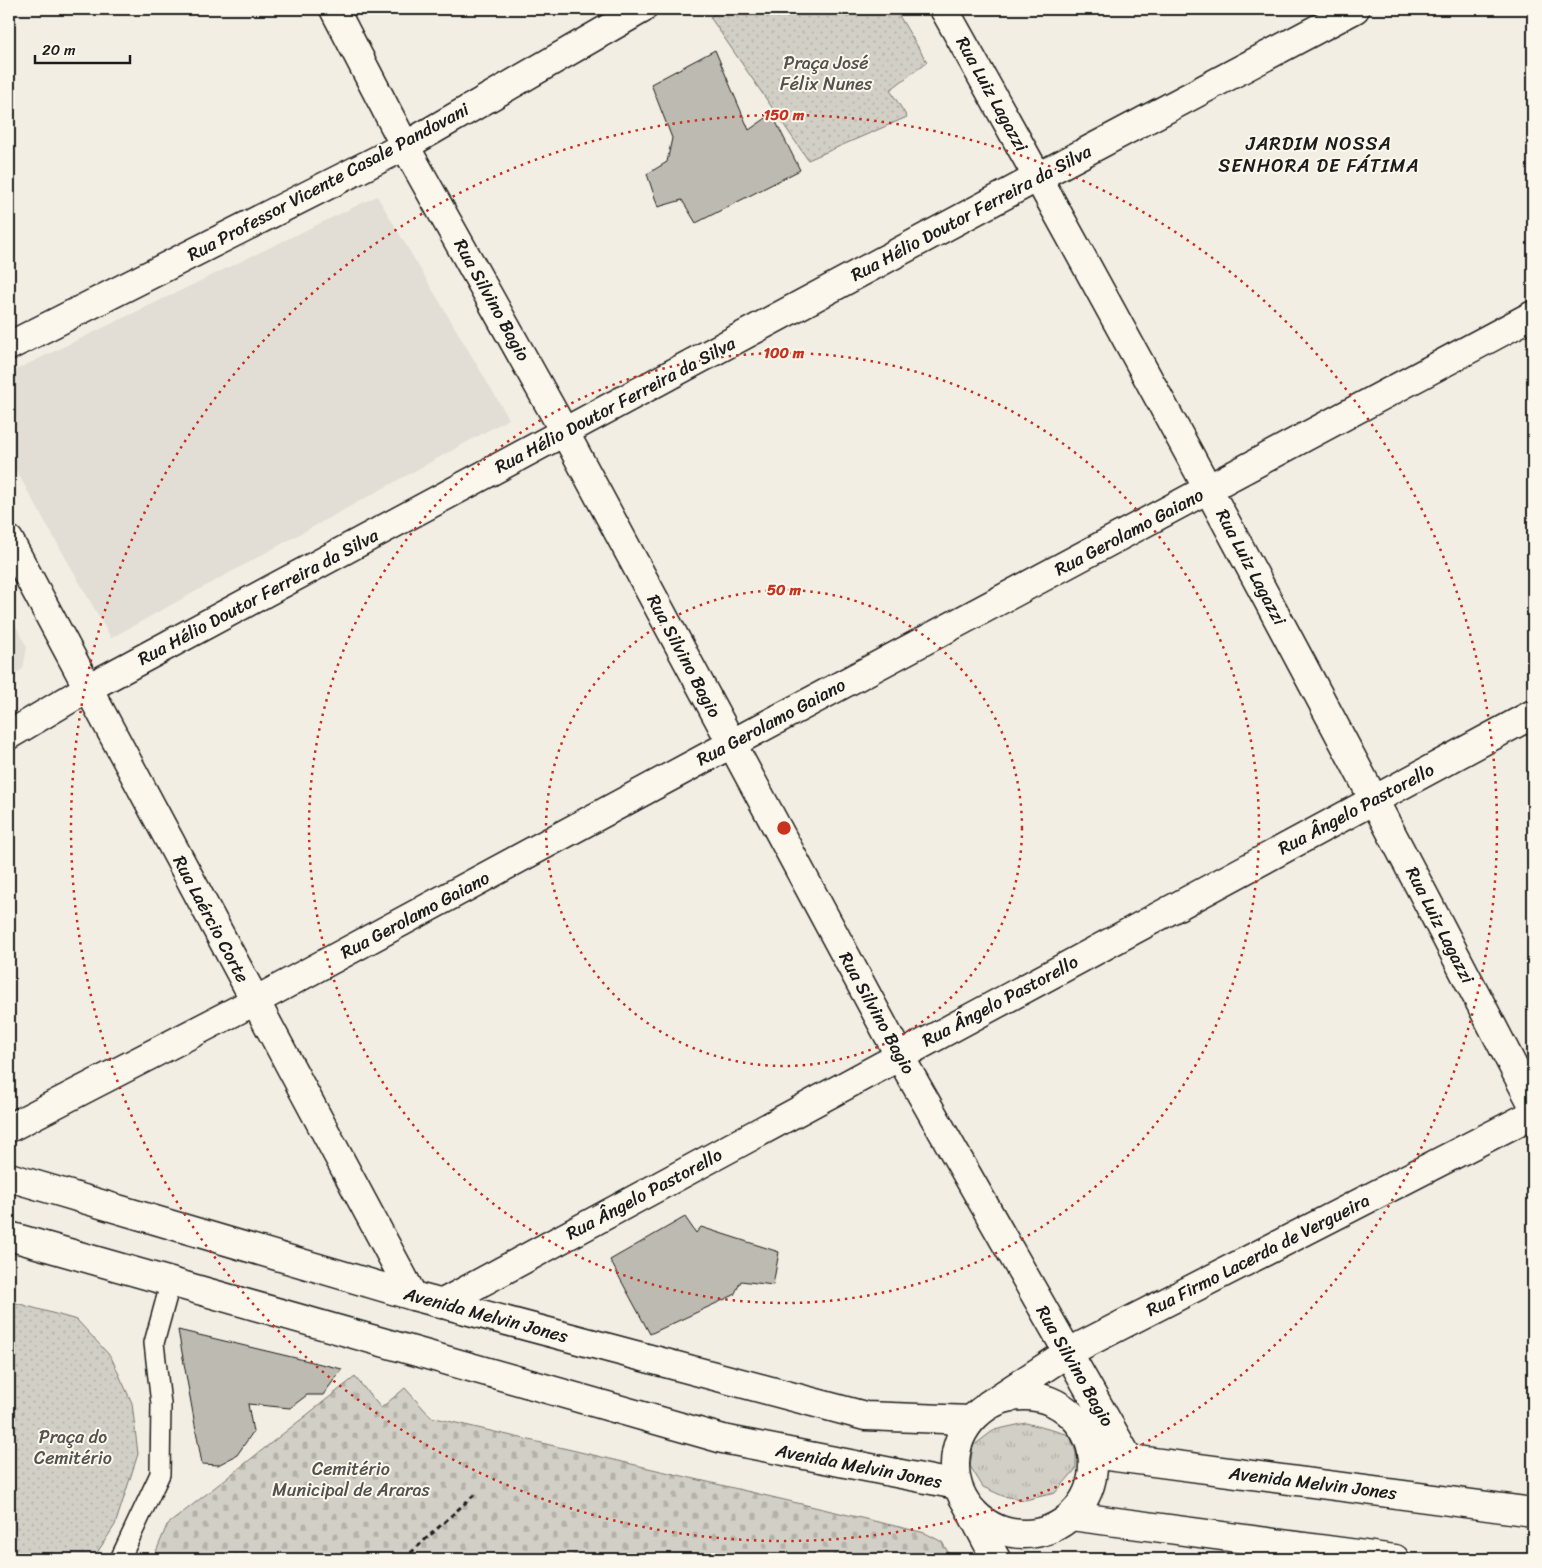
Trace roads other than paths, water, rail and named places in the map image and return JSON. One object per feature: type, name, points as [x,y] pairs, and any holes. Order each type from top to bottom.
[{"type":"street","name":"Rua Silvino Bagio","points":[[334,9],[404,146],[564,433],[899,1055],[1128,1458]]},
{"type":"street","name":"Rua Professor Vicente Casale Pandovani","points":[[9,346],[404,146],[642,9]]},
{"type":"street","name":"Rua Luiz Lagazzi","points":[[944,9],[1038,176],[1375,798],[1533,1105]]},
{"type":"street","name":"Rua Hélio Doutor Ferreira da Silva","points":[[9,735],[88,688],[1038,176],[1355,9]]},
{"type":"street","name":"Rua Gerolamo Gaiano","points":[[9,1128],[255,1001],[1533,315]]},
{"type":"street","name":"Rua Laércio Corte","points":[[9,540],[413,1296]]},
{"type":"street","name":"Rua Ângelo Pastorello","points":[[441,1304],[1533,714]]},
{"type":"street","name":"Rua Firmo Lacerda de Vergueira","points":[[979,1413],[1068,1353],[1533,1114]]},
{"type":"street","name":"Avenida Melvin Jones","points":[[9,1178],[441,1304],[865,1416],[979,1413]]},
{"type":"street","name":"Avenida Melvin Jones","points":[[9,1236],[722,1439],[962,1496]]},
{"type":"street","points":[[962,1496],[985,1522],[1006,1532],[1029,1534],[1051,1528],[1071,1516],[1085,1498],[1092,1476],[1092,1454],[1086,1432],[1072,1414],[1053,1402],[1031,1396],[1008,1397],[979,1413],[958,1440],[954,1463],[962,1496],[996,1559]]},
{"type":"street","name":"Avenida Melvin Jones","points":[[1092,1454],[1533,1512]]},
{"type":"street","points":[[1071,1516],[1395,1559]]},
{"type":"lane","points":[[120,1559],[160,1474],[161,1404],[154,1343],[171,1281]]},
{"type":"district","name":"JARDIM NOSSA SENHORA DE FÁTIMA","points":[[1319,154]]},
{"type":"park label","name":"Praça José Félix Nunes","points":[[826,73]]},
{"type":"park label","name":"Praça do Cemitério","points":[[73,1447]]},
{"type":"park label","name":"Cemitério Municipal de Araras","points":[[351,1479]]}]
